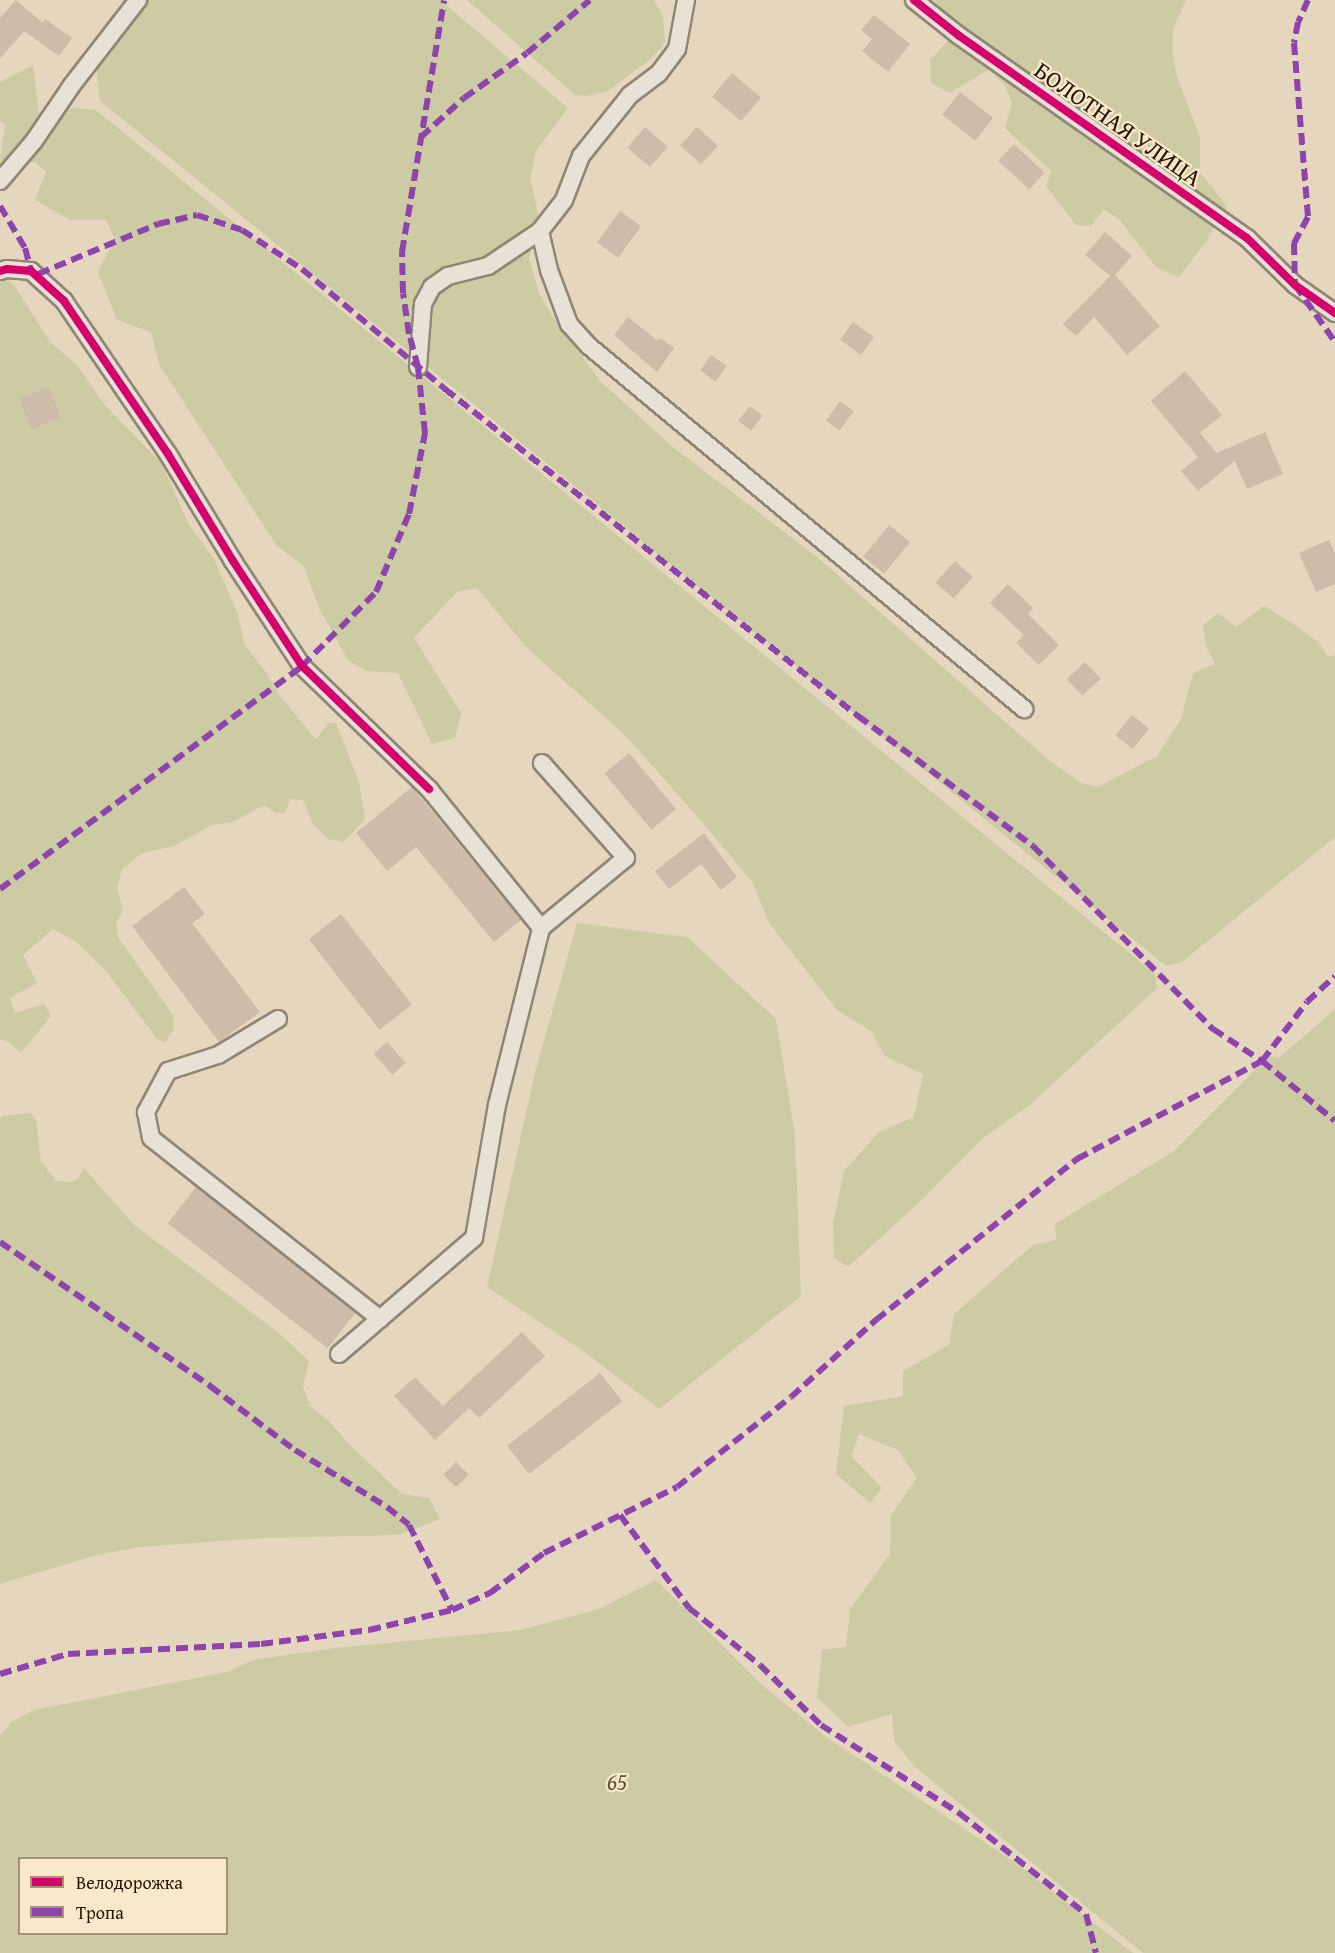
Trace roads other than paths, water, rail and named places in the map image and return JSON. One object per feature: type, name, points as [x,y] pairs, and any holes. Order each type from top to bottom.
[{"type":"street","points":[[0,181],[34,141],[72,85],[138,0]]},
{"type":"street","points":[[418,367],[423,304],[432,286],[448,276],[488,266],[540,231],[564,200],[581,156],[630,95],[659,73],[677,49],[686,0]]},
{"type":"street","name":"БОЛОТНАЯ УЛИЦА","points":[[914,0],[958,35],[1247,238],[1295,285],[1335,313]]},
{"type":"street","points":[[540,231],[549,270],[569,324],[589,346],[1024,709]]},
{"type":"street","points":[[0,271],[31,271],[64,301],[168,454],[233,561],[302,666],[429,789],[541,928]]},
{"type":"street","points":[[339,1354],[474,1238],[497,1105],[541,928],[626,858],[542,763]]},
{"type":"street","points":[[278,1019],[218,1055],[168,1071],[146,1112],[151,1138],[380,1319]]},
{"type":"park label","name":"65","points":[[617,1782]]}]
